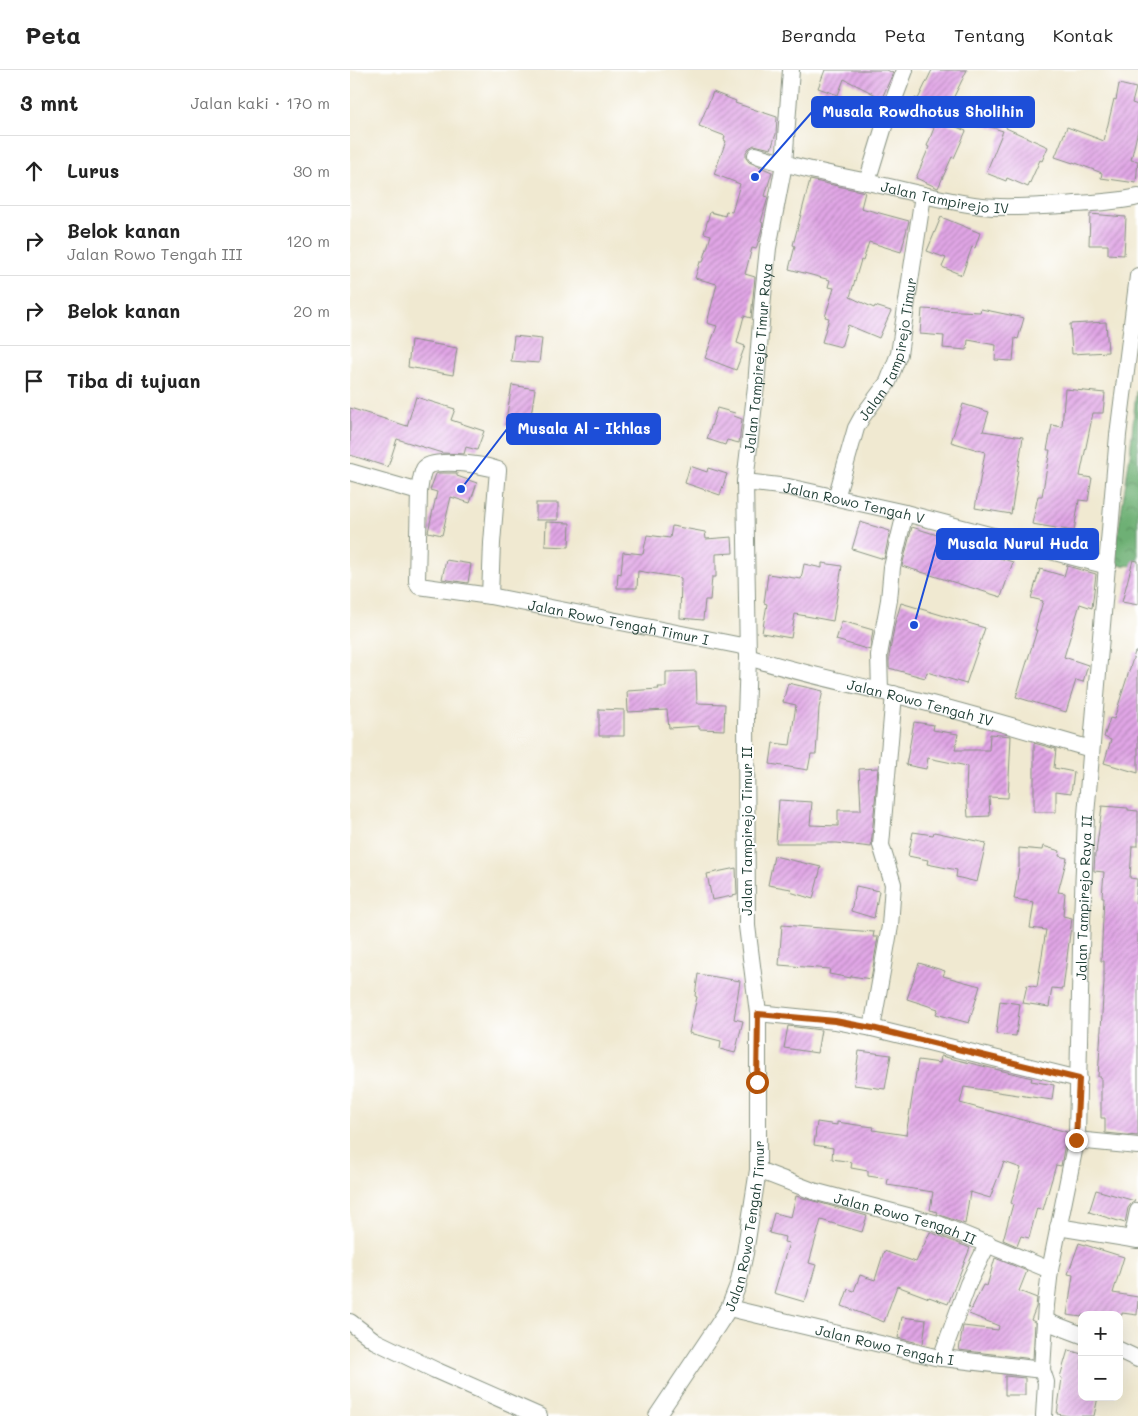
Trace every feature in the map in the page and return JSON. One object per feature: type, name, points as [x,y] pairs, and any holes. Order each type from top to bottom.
[{"type":"street","name":"Jalan Tampirejo Timur Raya","points":[[747,652],[744,482],[756,386],[768,248],[784,164],[791,70]]},
{"type":"street","points":[[867,182],[885,123],[905,70]]},
{"type":"street","name":"Jalan Tampirejo IV","points":[[756,155],[784,164],[923,195],[984,206],[1062,205],[1124,200],[1138,196]]},
{"type":"street","name":"Jalan Tampirejo Timur","points":[[836,498],[856,428],[888,382],[899,354],[923,195]]},
{"type":"street","name":"Jalan Tampirejo Raya II","points":[[1044,1416],[1046,1382],[1042,1370],[1050,1270],[1076,1140],[1086,815],[1118,436],[1138,276]]},
{"type":"street","name":"Jalan Rowo Tengah Timur I","points":[[490,596],[498,470],[449,463],[429,465],[424,469],[419,492],[418,585],[490,596],[747,652]]},
{"type":"street","points":[[350,472],[419,492]]},
{"type":"street","name":"Jalan Rowo Tengah V","points":[[744,482],[788,488],[905,513],[1108,566]]},
{"type":"street","points":[[872,1028],[890,926],[894,884],[881,845],[887,692],[879,655],[889,600],[892,567],[905,513]]},
{"type":"street","name":"Jalan Rowo Tengah IV","points":[[747,652],[780,667],[887,692],[1091,749]]},
{"type":"street","name":"Jalan Tampirejo Timur II","points":[[747,652],[747,926],[758,1014]]},
{"type":"street","points":[[758,1014],[835,1021],[872,1028],[1079,1079]]},
{"type":"street","name":"Jalan Rowo Tengah Timur","points":[[657,1416],[729,1308],[738,1286],[758,1170],[758,1014]]},
{"type":"street","points":[[1076,1140],[1138,1146]]},
{"type":"street","name":"Jalan Rowo Tengah II","points":[[758,1170],[812,1192],[938,1224],[1050,1270]]},
{"type":"street","points":[[1058,1227],[1135,1239],[1138,1211]]},
{"type":"street","points":[[941,1358],[968,1284],[988,1243]]},
{"type":"street","name":"Jalan Rowo Tengah I","points":[[729,1308],[941,1358],[1042,1370]]},
{"type":"street","points":[[1045,1321],[1078,1333]]},
{"type":"street","points":[[350,1322],[375,1342],[539,1416]]},
{"type":"street","points":[[1123,1352],[1138,1359]]},
{"type":"green space","points":[[1136,391],[1138,391],[1138,566],[1113,565],[1130,455]]},
{"type":"building","points":[[825,70],[887,70],[893,73],[882,98],[844,79],[838,95],[818,88]]},
{"type":"building","points":[[932,70],[967,70],[942,121],[966,131],[938,188],[916,178],[929,147],[927,146],[934,128],[906,115],[915,98],[918,99]]},
{"type":"building","points":[[1119,84],[1136,88],[1132,103],[1138,105],[1138,130],[1131,160],[1138,161],[1136,183],[1101,178],[1102,173],[1055,157],[1067,127],[1104,141]]},
{"type":"building","points":[[713,92],[736,101],[735,103],[777,117],[776,134],[771,149],[754,145],[746,152],[746,158],[749,162],[772,172],[765,196],[768,197],[761,222],[763,223],[760,236],[756,249],[752,248],[745,274],[755,277],[751,318],[744,316],[737,343],[745,346],[736,370],[705,358],[717,326],[707,323],[717,284],[695,278],[700,262],[703,262],[711,235],[704,233],[710,212],[725,216],[726,211],[732,212],[740,184],[714,174],[726,141],[724,140],[725,136],[699,126]]},
{"type":"building","points":[[988,103],[1012,111],[1006,128],[1048,147],[1028,187],[1007,178],[1006,181],[986,173],[1003,131],[981,124]]},
{"type":"building","points":[[810,180],[865,192],[861,208],[909,221],[901,252],[869,242],[863,261],[861,260],[850,297],[874,308],[875,306],[891,311],[879,338],[848,325],[841,347],[822,342],[829,318],[825,317],[834,288],[828,287],[830,280],[789,269],[795,246],[793,245]]},
{"type":"building","points":[[1090,214],[1126,217],[1124,255],[1108,254],[1108,245],[1089,245]]},
{"type":"building","points":[[941,217],[980,233],[975,248],[972,247],[962,275],[942,267],[946,258],[927,251]]},
{"type":"building","points":[[922,309],[980,312],[981,309],[1024,318],[1018,339],[1015,338],[1013,361],[995,360],[996,345],[968,340],[967,350],[943,348],[944,336],[920,334]]},
{"type":"building","points":[[1106,322],[1108,352],[1072,354],[1070,324]]},
{"type":"building","points":[[514,336],[542,339],[539,363],[511,361]]},
{"type":"building","points":[[411,340],[457,348],[453,375],[408,367]]},
{"type":"building","points":[[512,385],[535,389],[529,429],[505,425]]},
{"type":"building","points":[[1065,389],[1105,393],[1103,413],[1093,413],[1080,476],[1092,478],[1088,501],[1079,500],[1074,531],[1032,524],[1038,496],[1042,496],[1050,450],[1047,450],[1052,425],[1062,427]]},
{"type":"building","points":[[416,397],[455,409],[451,420],[484,431],[477,450],[466,447],[464,454],[442,453],[397,439],[388,467],[350,455],[350,408],[407,426]]},
{"type":"building","points":[[963,404],[989,412],[983,431],[1023,437],[1011,514],[975,508],[985,452],[951,442]]},
{"type":"building","points":[[717,408],[735,413],[734,416],[742,419],[739,443],[727,440],[725,445],[707,439]]},
{"type":"building","points":[[690,466],[707,472],[708,468],[727,474],[720,495],[685,483]]},
{"type":"building","points":[[438,473],[457,473],[457,476],[477,483],[470,503],[451,497],[442,535],[428,532],[437,492],[430,490]]},
{"type":"building","points":[[536,503],[558,503],[558,520],[536,520]]},
{"type":"building","points":[[546,522],[570,523],[569,547],[545,546]]},
{"type":"building","points":[[860,522],[890,531],[884,559],[852,549]]},
{"type":"building","points":[[672,526],[705,532],[706,539],[732,537],[733,553],[716,554],[716,577],[712,577],[710,600],[705,600],[703,620],[680,618],[681,578],[638,571],[637,588],[617,588],[618,573],[621,574],[623,552],[643,554],[647,535],[670,538]]},
{"type":"building","points":[[912,527],[984,550],[984,553],[1013,562],[1001,597],[902,566]]},
{"type":"building","points":[[446,560],[471,564],[468,583],[442,579]]},
{"type":"building","points":[[1133,560],[1138,561],[1138,605],[1122,602]]},
{"type":"building","points":[[822,563],[842,566],[833,621],[795,614],[791,638],[762,633],[767,604],[764,603],[768,574],[801,579],[804,564],[822,568]]},
{"type":"building","points":[[1067,566],[1096,574],[1092,608],[1080,604],[1064,657],[1088,665],[1083,682],[1076,680],[1066,712],[1016,697],[1037,630],[1035,630],[1043,601],[1031,598],[1040,569],[1064,576]]},
{"type":"building","points":[[901,603],[985,628],[966,684],[927,672],[925,678],[889,668],[889,656],[895,623]]},
{"type":"building","points":[[842,621],[873,630],[870,650],[836,640]]},
{"type":"building","points":[[1135,652],[1138,652],[1138,773],[1104,763],[1111,740],[1104,737],[1110,718],[1114,719]]},
{"type":"building","points":[[696,671],[697,703],[725,704],[724,730],[699,729],[699,726],[669,728],[667,710],[628,712],[627,691],[666,687],[666,672]]},
{"type":"building","points":[[788,683],[823,691],[819,708],[816,754],[811,754],[808,770],[770,764],[773,743],[790,745],[796,705],[783,702]]},
{"type":"building","points":[[599,709],[624,710],[624,736],[599,736]]},
{"type":"building","points":[[914,722],[934,725],[933,730],[958,734],[955,750],[989,750],[990,734],[1011,736],[1008,798],[989,797],[990,816],[968,817],[967,766],[928,758],[926,769],[906,765]]},
{"type":"building","points":[[1034,743],[1056,749],[1054,768],[1074,772],[1071,793],[1056,791],[1056,812],[1034,812]]},
{"type":"building","points":[[878,768],[871,847],[837,843],[776,843],[779,800],[812,802],[810,825],[838,826],[838,810],[861,810],[859,769]]},
{"type":"building","points":[[1102,806],[1128,808],[1128,810],[1138,811],[1138,846],[1132,846],[1130,878],[1137,879],[1135,904],[1138,905],[1138,1136],[1105,1133],[1105,1118],[1101,1118],[1101,1077],[1098,1077],[1104,982],[1104,961],[1101,961],[1104,872],[1094,871]]},
{"type":"building","points":[[913,832],[933,835],[934,832],[986,843],[977,882],[956,877],[957,870],[927,864],[928,860],[908,856]]},
{"type":"building","points":[[1043,846],[1060,851],[1059,856],[1067,858],[1058,892],[1065,893],[1063,916],[1072,918],[1063,989],[1052,988],[1049,1007],[1023,1003],[1027,985],[1037,987],[1046,930],[1030,928],[1034,902],[1014,899],[1019,867],[1019,848],[1042,850]]},
{"type":"building","points":[[774,856],[821,867],[813,899],[790,892],[791,889],[768,885]]},
{"type":"building","points":[[736,868],[737,895],[712,900],[707,874]]},
{"type":"building","points":[[856,886],[879,891],[874,918],[851,911]]},
{"type":"building","points":[[782,925],[874,932],[873,937],[878,937],[871,979],[829,974],[830,969],[779,965]]},
{"type":"building","points":[[919,963],[945,971],[943,976],[980,986],[969,1023],[936,1014],[938,1009],[907,999]]},
{"type":"building","points":[[698,974],[740,981],[734,1019],[743,1021],[735,1053],[720,1049],[721,1041],[689,1033],[697,997],[695,996]]},
{"type":"building","points":[[1000,1001],[1020,1004],[1016,1036],[996,1034]]},
{"type":"building","points":[[788,1026],[821,1030],[817,1053],[784,1048]]},
{"type":"building","points":[[859,1051],[891,1055],[885,1089],[854,1085]]},
{"type":"building","points":[[941,1056],[1032,1078],[1031,1081],[1054,1085],[1052,1100],[964,1087],[960,1103],[1067,1132],[1061,1166],[1056,1165],[1043,1210],[1037,1208],[1029,1238],[1021,1236],[1017,1246],[1003,1240],[1021,1168],[1004,1162],[990,1198],[970,1192],[965,1224],[930,1210],[933,1192],[887,1185],[888,1179],[868,1176],[868,1171],[851,1168],[852,1162],[832,1159],[833,1148],[814,1145],[817,1122],[837,1125],[837,1122],[874,1127],[873,1130],[906,1135],[918,1060],[940,1063]]},
{"type":"building","points":[[1096,1190],[1135,1201],[1128,1208],[1125,1223],[1089,1212]]},
{"type":"building","points":[[796,1196],[867,1216],[862,1232],[821,1220],[809,1263],[816,1265],[805,1302],[774,1293],[789,1243],[784,1242],[785,1237],[769,1233],[774,1213],[791,1217]]},
{"type":"building","points":[[930,1232],[970,1248],[948,1304],[897,1286],[884,1322],[842,1306],[848,1289],[854,1291],[860,1275],[875,1280],[884,1251],[916,1262]]},
{"type":"building","points":[[1079,1243],[1124,1257],[1113,1293],[1138,1297],[1137,1315],[1123,1313],[1123,1311],[1078,1311],[1078,1316],[1067,1315],[1073,1275],[1068,1274]]},
{"type":"building","points":[[995,1258],[1027,1271],[1019,1291],[1037,1298],[1031,1320],[1035,1322],[1033,1359],[959,1350],[963,1326],[998,1330],[999,1326],[969,1314],[983,1285],[987,1286]]},
{"type":"building","points":[[902,1317],[926,1320],[923,1344],[898,1338]]},
{"type":"building","points":[[1068,1350],[1078,1353],[1078,1401],[1097,1401],[1094,1416],[1057,1414],[1062,1378],[1060,1377]]},
{"type":"building","points":[[1005,1376],[1025,1378],[1025,1395],[1005,1395]]},
{"type":"place","name":"Musala Rowdhotus Sholihin","points":[[755,177]]},
{"type":"place","name":"Musala Al - Ikhlas","points":[[461,489]]},
{"type":"place","name":"Musala Nurul Huda","points":[[914,625]]},
{"type":"route","points":[[757,1082],[758,1014],[835,1021],[872,1028],[1079,1079],[1076,1140]]}]
